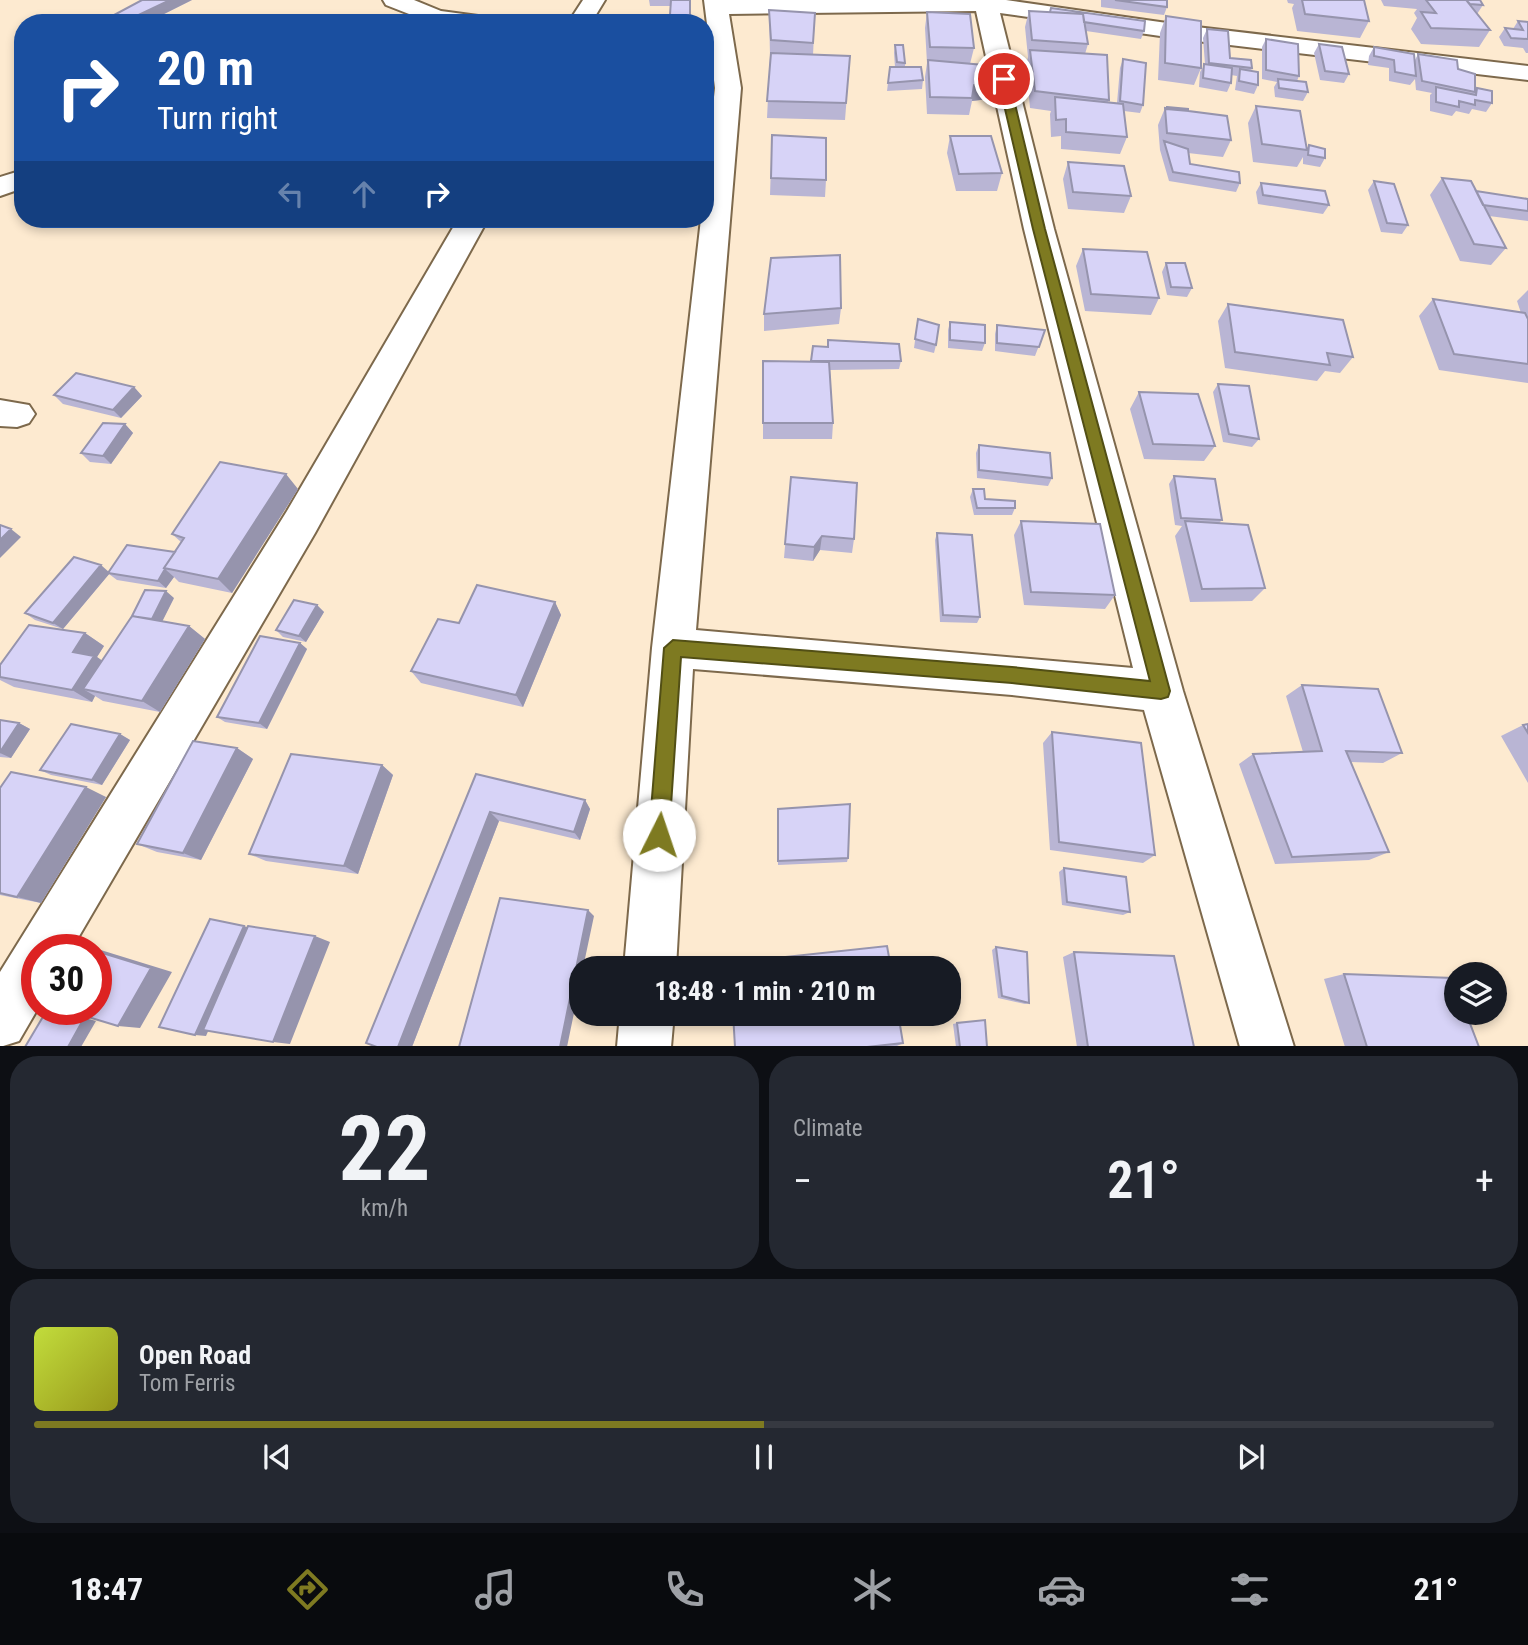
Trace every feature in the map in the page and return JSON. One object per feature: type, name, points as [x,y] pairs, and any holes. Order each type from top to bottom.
[{"type":"street","points":[[394,0],[418,14]]},
{"type":"street","points":[[986,2],[1039,229],[1161,691],[1267,1046]]},
{"type":"street","points":[[651,956],[673,648],[728,88],[715,3],[986,2],[1186,22],[1528,73]]},
{"type":"street","points":[[52,934],[301,522],[468,228]]},
{"type":"street","points":[[673,648],[1012,675],[1161,691]]},
{"type":"street","points":[[0,1022],[21,986]]},
{"type":"street","points":[[644,1046],[645,1026]]},
{"type":"building","points":[[142,0],[170,0],[141,14],[116,14]]},
{"type":"building","points":[[671,0],[690,0],[690,14],[670,14]]},
{"type":"building","points":[[1115,0],[1167,0],[1167,7]]},
{"type":"building","points":[[1302,0],[1364,0],[1369,21],[1305,14]]},
{"type":"building","points":[[1426,0],[1466,0],[1490,30],[1431,28],[1421,12],[1436,13]]},
{"type":"building","points":[[1466,0],[1480,0],[1483,5],[1470,4]]},
{"type":"building","points":[[1051,8],[1145,21],[1144,31],[1084,22],[1083,14],[1050,12]]},
{"type":"building","points":[[769,10],[815,13],[813,43],[771,40]]},
{"type":"building","points":[[1029,11],[1083,14],[1088,44],[1032,40]]},
{"type":"building","points":[[927,12],[970,14],[974,48],[930,47]]},
{"type":"building","points":[[1166,16],[1201,21],[1201,68],[1165,63]]},
{"type":"building","points":[[1518,21],[1528,22],[1528,39],[1511,38],[1505,28],[1523,30]]},
{"type":"building","points":[[1207,29],[1228,31],[1230,58],[1251,60],[1252,68],[1209,63]]},
{"type":"building","points":[[1266,39],[1298,44],[1299,76],[1266,70]]},
{"type":"building","points":[[1319,44],[1342,47],[1349,74],[1325,71]]},
{"type":"building","points":[[895,45],[903,45],[905,63],[897,62]]},
{"type":"building","points":[[1374,47],[1414,54],[1416,76],[1395,72],[1394,60],[1374,56]]},
{"type":"building","points":[[1030,50],[1107,55],[1109,100],[1035,91]]},
{"type":"building","points":[[771,53],[850,56],[846,103],[767,101]]},
{"type":"building","points":[[1418,54],[1457,60],[1458,69],[1475,74],[1475,92],[1422,81]]},
{"type":"building","points":[[1123,59],[1146,63],[1143,105],[1120,101]]},
{"type":"building","points":[[928,60],[984,65],[992,82],[974,85],[972,98],[930,97]]},
{"type":"building","points":[[1204,64],[1232,68],[1231,83],[1203,78]]},
{"type":"building","points":[[890,67],[921,67],[923,80],[888,83]]},
{"type":"building","points":[[1240,69],[1258,72],[1258,85],[1239,81]]},
{"type":"building","points":[[1278,79],[1306,82],[1308,92],[1279,88]]},
{"type":"building","points":[[1436,87],[1476,95],[1477,88],[1492,91],[1492,103],[1475,100],[1475,105],[1459,101],[1459,107],[1436,102]]},
{"type":"building","points":[[1055,97],[1123,104],[1127,137],[1066,132],[1066,119],[1056,120]]},
{"type":"building","points":[[1256,106],[1300,111],[1307,150],[1262,144]]},
{"type":"building","points":[[1165,108],[1227,116],[1231,140],[1167,133]]},
{"type":"building","points":[[1167,109],[1188,109],[1188,111]]},
{"type":"building","points":[[772,135],[826,138],[826,180],[771,178]]},
{"type":"building","points":[[950,136],[991,136],[1002,173],[959,174]]},
{"type":"building","points":[[1164,141],[1188,149],[1190,164],[1239,172],[1240,183],[1173,172]]},
{"type":"building","points":[[1309,145],[1325,149],[1325,158],[1308,155]]},
{"type":"building","points":[[1068,162],[1124,166],[1131,196],[1073,192]]},
{"type":"building","points":[[1442,178],[1471,181],[1506,248],[1474,244]]},
{"type":"building","points":[[1374,181],[1394,184],[1408,225],[1387,223]]},
{"type":"building","points":[[1261,183],[1325,191],[1329,205],[1263,195]]},
{"type":"building","points":[[1476,191],[1528,199],[1528,211],[1483,205]]},
{"type":"building","points":[[1083,249],[1147,252],[1159,298],[1091,294]]},
{"type":"building","points":[[840,255],[841,308],[764,314],[771,258]]},
{"type":"building","points":[[1166,263],[1185,263],[1192,288],[1171,287]]},
{"type":"building","points":[[1433,299],[1525,313],[1528,319],[1528,364],[1454,354]]},
{"type":"building","points":[[1228,304],[1343,320],[1353,357],[1327,353],[1330,365],[1235,352]]},
{"type":"building","points":[[918,319],[939,325],[936,345],[915,339]]},
{"type":"building","points":[[950,322],[985,325],[985,343],[950,340]]},
{"type":"building","points":[[997,325],[1045,330],[1039,347],[997,343]]},
{"type":"building","points":[[828,340],[899,344],[901,361],[811,361],[813,346],[828,347]]},
{"type":"building","points":[[763,361],[829,362],[833,423],[763,423]]},
{"type":"building","points":[[76,373],[134,387],[113,410],[54,395]]},
{"type":"building","points":[[1218,384],[1249,386],[1259,439],[1229,434]]},
{"type":"building","points":[[1139,392],[1198,394],[1215,446],[1153,444]]},
{"type":"building","points":[[103,423],[125,424],[103,456],[81,453]]},
{"type":"building","points":[[979,445],[1050,453],[1052,478],[979,470]]},
{"type":"building","points":[[220,462],[286,474],[218,579],[164,568],[184,538],[172,534]]},
{"type":"building","points":[[1174,476],[1215,479],[1222,520],[1181,518]]},
{"type":"building","points":[[791,477],[857,483],[854,539],[822,536],[814,547],[785,544]]},
{"type":"building","points":[[973,489],[984,489],[985,499],[1015,501],[1015,508],[977,508]]},
{"type":"building","points":[[1021,521],[1100,524],[1115,595],[1031,592]]},
{"type":"building","points":[[1185,521],[1248,525],[1265,588],[1202,589]]},
{"type":"building","points":[[0,525],[11,529],[0,540]]},
{"type":"building","points":[[937,533],[972,535],[980,617],[943,615]]},
{"type":"building","points":[[127,545],[175,552],[158,581],[108,573]]},
{"type":"building","points":[[74,557],[101,565],[53,623],[25,613]]},
{"type":"building","points":[[477,585],[555,602],[516,695],[411,671],[438,619],[459,623]]},
{"type":"building","points":[[145,590],[166,591],[152,619],[132,616]]},
{"type":"building","points":[[294,600],[317,605],[299,636],[276,630]]},
{"type":"building","points":[[132,616],[189,626],[142,701],[83,689]]},
{"type":"building","points":[[29,625],[85,633],[73,652],[94,656],[72,690],[0,677],[0,665]]},
{"type":"building","points":[[260,636],[300,643],[259,723],[217,717]]},
{"type":"building","points":[[1302,685],[1378,689],[1402,753],[1346,751],[1389,852],[1292,857],[1253,754],[1322,751]]},
{"type":"building","points":[[0,720],[19,723],[0,752]]},
{"type":"building","points":[[71,724],[120,734],[92,780],[40,770]]},
{"type":"building","points":[[1052,732],[1141,743],[1155,855],[1059,842]]},
{"type":"building","points":[[193,741],[237,748],[183,853],[137,844]]},
{"type":"building","points":[[291,754],[382,765],[344,866],[249,854]]},
{"type":"building","points":[[11,772],[86,787],[17,897],[0,893],[0,788]]},
{"type":"building","points":[[476,774],[585,800],[574,832],[490,812],[398,1046],[374,1046],[366,1043]]},
{"type":"building","points":[[850,804],[848,858],[778,861],[778,809]]},
{"type":"building","points":[[1064,868],[1126,877],[1130,912],[1067,902]]},
{"type":"building","points":[[500,898],[588,910],[579,956],[569,956],[569,1003],[560,1046],[459,1046]]},
{"type":"building","points":[[210,919],[244,926],[195,1035],[159,1027]]},
{"type":"building","points":[[248,926],[315,936],[273,1042],[203,1030]]},
{"type":"building","points":[[887,946],[889,956],[794,956]]},
{"type":"building","points":[[996,947],[1027,952],[1029,1003],[1002,996]]},
{"type":"building","points":[[1074,952],[1174,956],[1194,1046],[1088,1046]]},
{"type":"building","points":[[112,956],[151,968],[118,1026],[112,1024]]},
{"type":"building","points":[[1344,974],[1444,978],[1444,1025],[1471,1025],[1479,1046],[1367,1046]]},
{"type":"building","points":[[985,1020],[987,1046],[960,1046],[957,1026],[961,1026],[961,1023]]},
{"type":"building","points":[[38,1025],[80,1025],[69,1046],[26,1046]]},
{"type":"building","points":[[734,1026],[900,1026],[903,1043],[876,1046],[735,1046]]},
{"type":"route","points":[[659,835],[673,648],[1012,675],[1161,691],[1039,229],[1004,79]]}]
